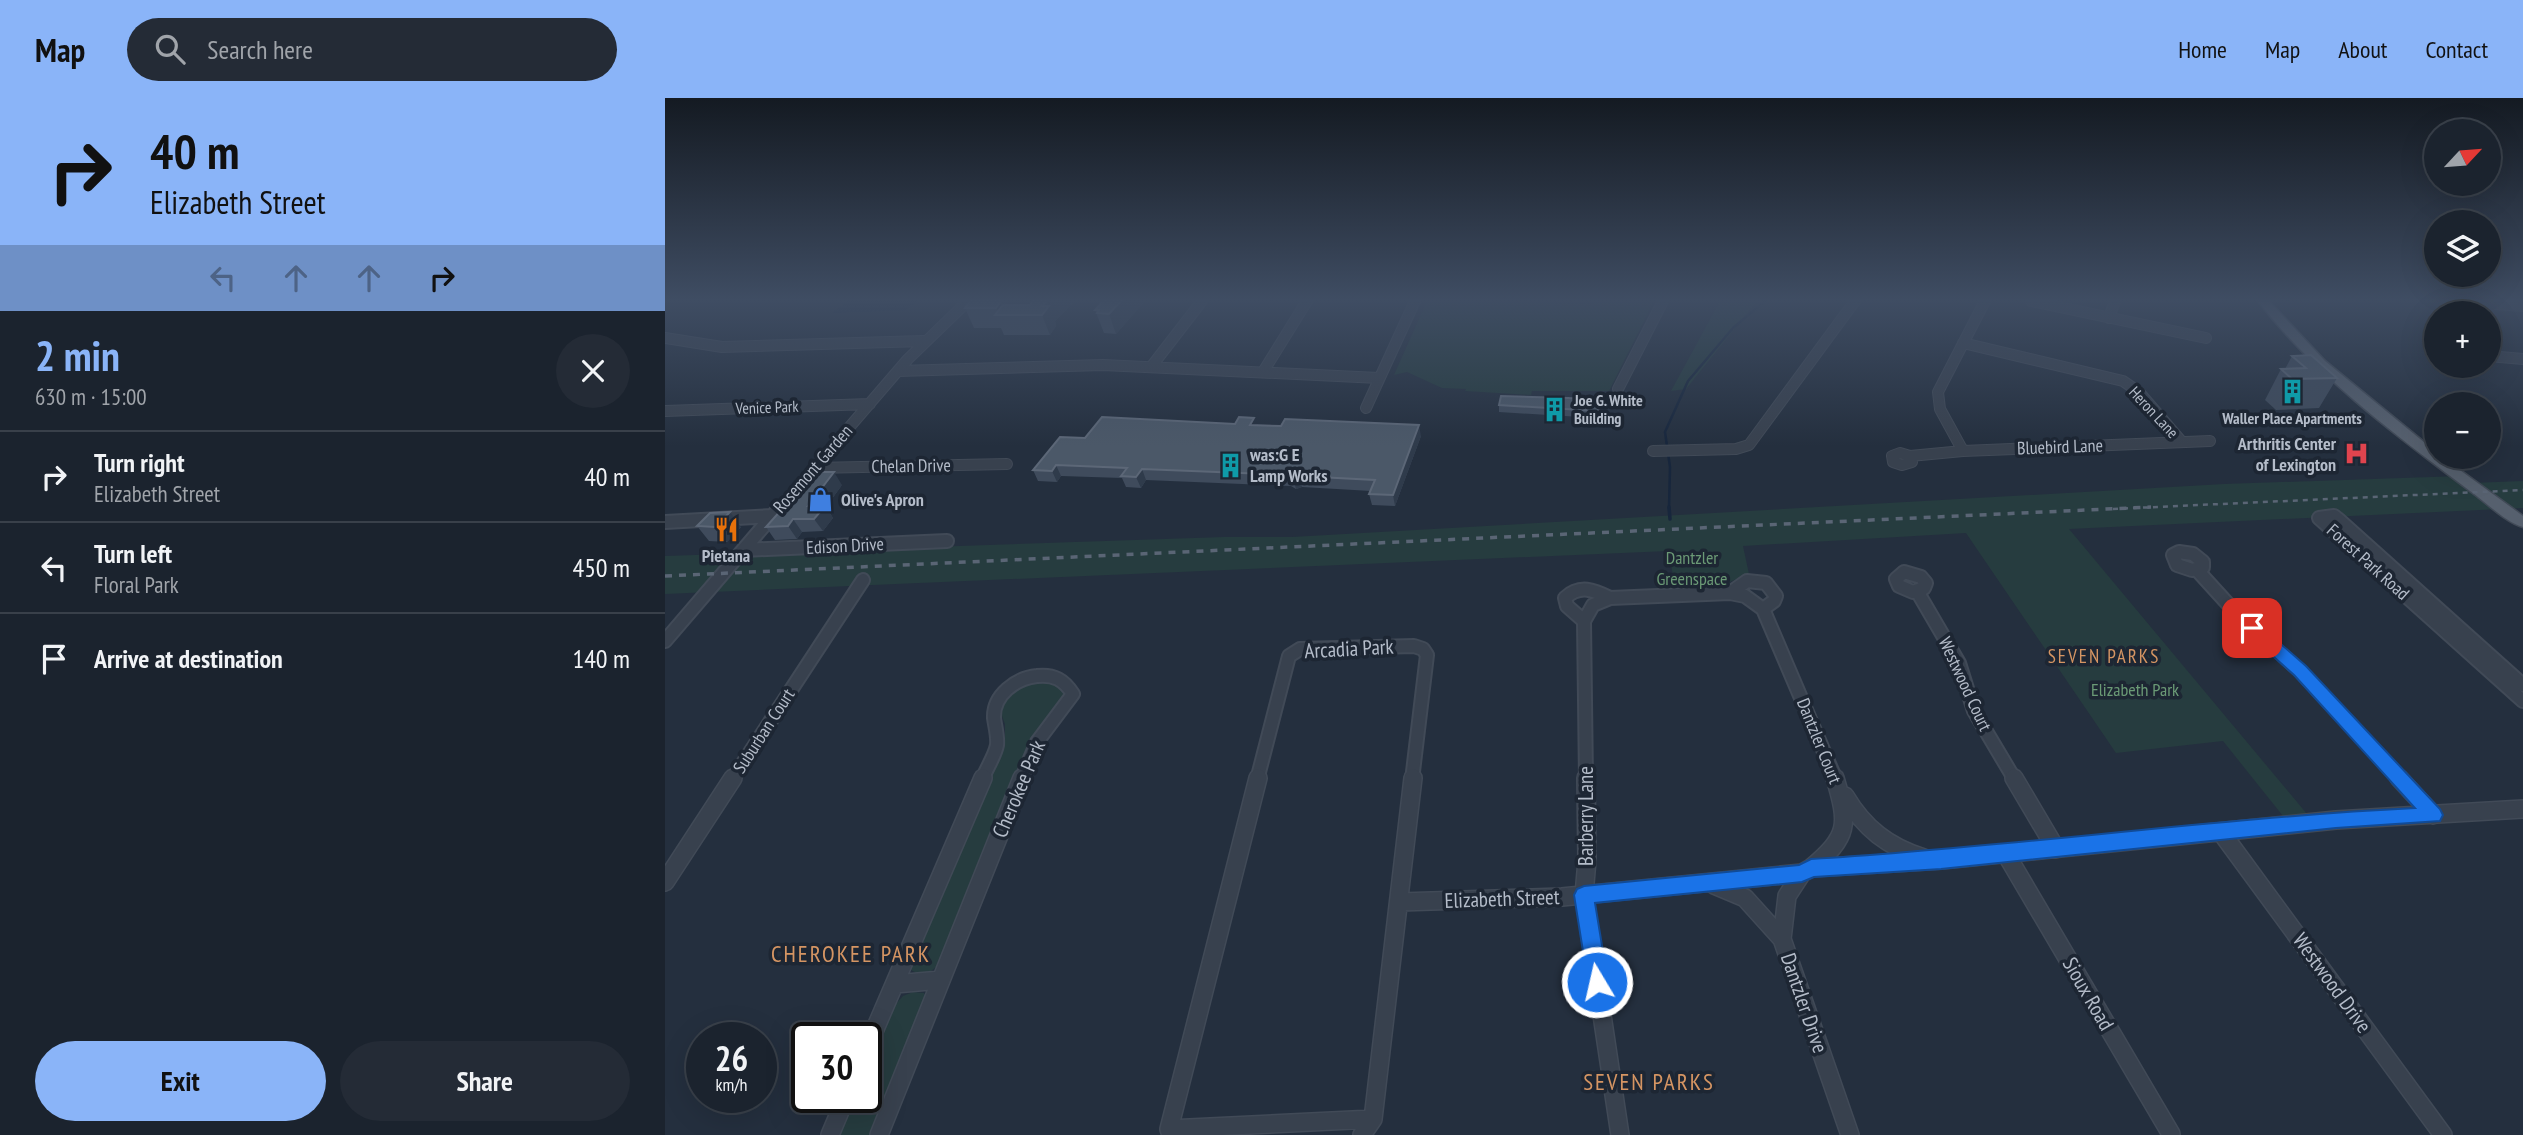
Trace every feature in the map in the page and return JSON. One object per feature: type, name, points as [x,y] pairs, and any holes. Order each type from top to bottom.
[{"type":"main road","points":[[2307,349],[2386,420],[2523,523]]},
{"type":"street","name":"Rosemont Garden","points":[[665,641],[917,349]]},
{"type":"street","points":[[1151,367],[1165,349]]},
{"type":"street","points":[[1263,372],[1277,349]]},
{"type":"street","points":[[1366,408],[1392,349]]},
{"type":"street","points":[[1618,389],[1638,349]]},
{"type":"street","points":[[1663,451],[1736,449],[1749,445],[1819,349]]},
{"type":"street","points":[[1959,349],[1941,383],[1937,400],[1963,451]]},
{"type":"street","name":"Heron Lane","points":[[1990,349],[2123,381],[2139,392],[2182,442]]},
{"type":"street","points":[[2501,357],[2523,359]]},
{"type":"street","points":[[898,371],[1077,364],[1379,377]]},
{"type":"street","name":"Venice Park","points":[[665,411],[870,404]]},
{"type":"street","name":"Bluebird Lane","points":[[1910,456],[1963,451],[2210,441]]},
{"type":"street","name":"Chelan Drive","points":[[814,468],[1007,464]]},
{"type":"street","points":[[665,522],[772,516]]},
{"type":"street","name":"Forest Park Road","points":[[2523,685],[2339,520],[2334,516],[2319,518],[2523,701]]},
{"type":"street","name":"Edison Drive","points":[[743,550],[947,541]]},
{"type":"street","points":[[2197,570],[2238,615],[2300,671],[2433,815]]},
{"type":"street","points":[[1610,598],[1594,589],[1582,588],[1565,597],[1567,606],[1584,621],[1593,605],[1610,598],[1730,593],[1745,596],[1763,609],[1774,601],[1776,596],[1766,583],[1749,579],[1741,582],[1730,593]]},
{"type":"street","name":"Suburban Court","points":[[665,882],[863,580]]},
{"type":"street","name":"Westwood Court","points":[[1917,592],[1959,663],[1974,711],[2056,849]]},
{"type":"street","name":"Dantzler Court","points":[[1763,609],[1834,774],[1845,812],[1842,832],[1832,849],[1807,871]]},
{"type":"street","name":"Barberry Lane","points":[[1584,621],[1587,860],[1584,895],[1620,1135]]},
{"type":"street","points":[[2448,634],[2463,632]]},
{"type":"street","name":"Arcadia Park","points":[[1361,1135],[1373,1119],[1427,655],[1423,649],[1414,646],[1296,650],[1287,659],[1170,1132],[1373,1119]]},
{"type":"street","name":"Cherokee Park","points":[[878,1022],[997,745],[996,705],[1003,693],[1030,677],[1059,676],[1069,683],[1073,694],[1068,707],[1039,736],[879,1135]]},
{"type":"street","points":[[1834,774],[1859,819],[1877,837],[1899,852],[1934,861]]},
{"type":"street","name":"Elizabeth Street","points":[[1400,902],[1584,895],[2336,820],[2523,809]]},
{"type":"street","name":"Westwood Drive","points":[[2221,832],[2443,1135]]},
{"type":"street","name":"Sioux Road","points":[[2006,854],[2171,1134]]},
{"type":"street","name":"Dantzler Drive","points":[[1807,871],[1793,883],[1782,906],[1782,939],[1850,1135]]},
{"type":"street","points":[[1696,882],[1726,887],[1747,897],[1782,939]]},
{"type":"street","points":[[895,984],[941,980]]},
{"type":"street","points":[[829,1135],[839,1113]]},
{"type":"green space","points":[[1405,349],[1630,349],[1609,391],[1532,391],[1531,395],[1465,391],[1466,389],[1442,388],[1407,372],[1394,375]]},
{"type":"green space","points":[[1694,349],[1718,349],[1686,389],[1671,391]]},
{"type":"green space","points":[[2460,476],[2470,483],[2523,481],[2523,508],[2069,529],[2307,814],[2283,816],[2223,741],[2116,753],[1966,533],[1743,546],[1749,574],[1720,586],[1676,589],[1668,551],[665,594],[665,556],[1292,537],[2224,484]]},
{"type":"green space","points":[[1049,678],[1067,693],[1029,742],[944,958],[924,974],[914,972],[909,968],[1005,740],[1005,724],[1000,711],[1020,688],[1033,681]]},
{"type":"green space","points":[[913,992],[924,993],[926,997],[882,1112],[882,1032],[893,1007],[903,996]]},
{"type":"green space","points":[[847,1113],[881,1113],[873,1135],[838,1135]]},
{"type":"building","points":[[2311,355],[2337,378],[2292,379],[2281,369],[2306,368],[2292,356]]},
{"type":"building","points":[[1501,396],[1601,400],[1598,411],[1499,405]]},
{"type":"building","name":"was:G E Lamp Works","points":[[1102,417],[1235,424],[1239,417],[1254,418],[1250,425],[1281,426],[1285,419],[1419,425],[1393,495],[1369,494],[1375,480],[1142,469],[1136,477],[1121,476],[1127,468],[1056,465],[1052,471],[1033,470],[1060,437],[1085,438]]},
{"type":"building","points":[[815,472],[834,472],[808,506],[825,506],[814,519],[793,519],[788,526],[766,527]]},
{"type":"building","points":[[730,512],[715,527],[697,526],[710,513]]},
{"type":"waterway","points":[[1669,507],[1670,467],[1665,432],[1688,381],[1715,349]]},
{"type":"waterway","points":[[1669,507],[1670,519]]},
{"type":"railway","points":[[2113,509],[2523,490]]},
{"type":"railway","points":[[665,576],[2151,507]]},
{"type":"place","name":"Waller Place Apartments","points":[[2292,392]]},
{"type":"place","name":"Joe G. White Building","points":[[1554,409]]},
{"type":"place","name":"Arthritis Center of Lexington","points":[[2356,454]]},
{"type":"place","name":"was:G E Lamp Works","points":[[1230,465]]},
{"type":"place","name":"Olive's Apron","points":[[821,500]]},
{"type":"place","name":"Pietana","points":[[726,529]]},
{"type":"district","name":"SEVEN PARKS","points":[[2104,656]]},
{"type":"district","name":"CHEROKEE PARK","points":[[851,954]]},
{"type":"district","name":"SEVEN PARKS","points":[[1649,1082]]},
{"type":"route","points":[[1597,982],[1584,895],[1802,873],[1811,868],[1941,860],[2336,820],[2433,815],[2300,671],[2252,628]]},
{"type":"park label","name":"Dantzler Greenspace","points":[[1692,568]]},
{"type":"park label","name":"Elizabeth Park","points":[[2135,690]]}]
